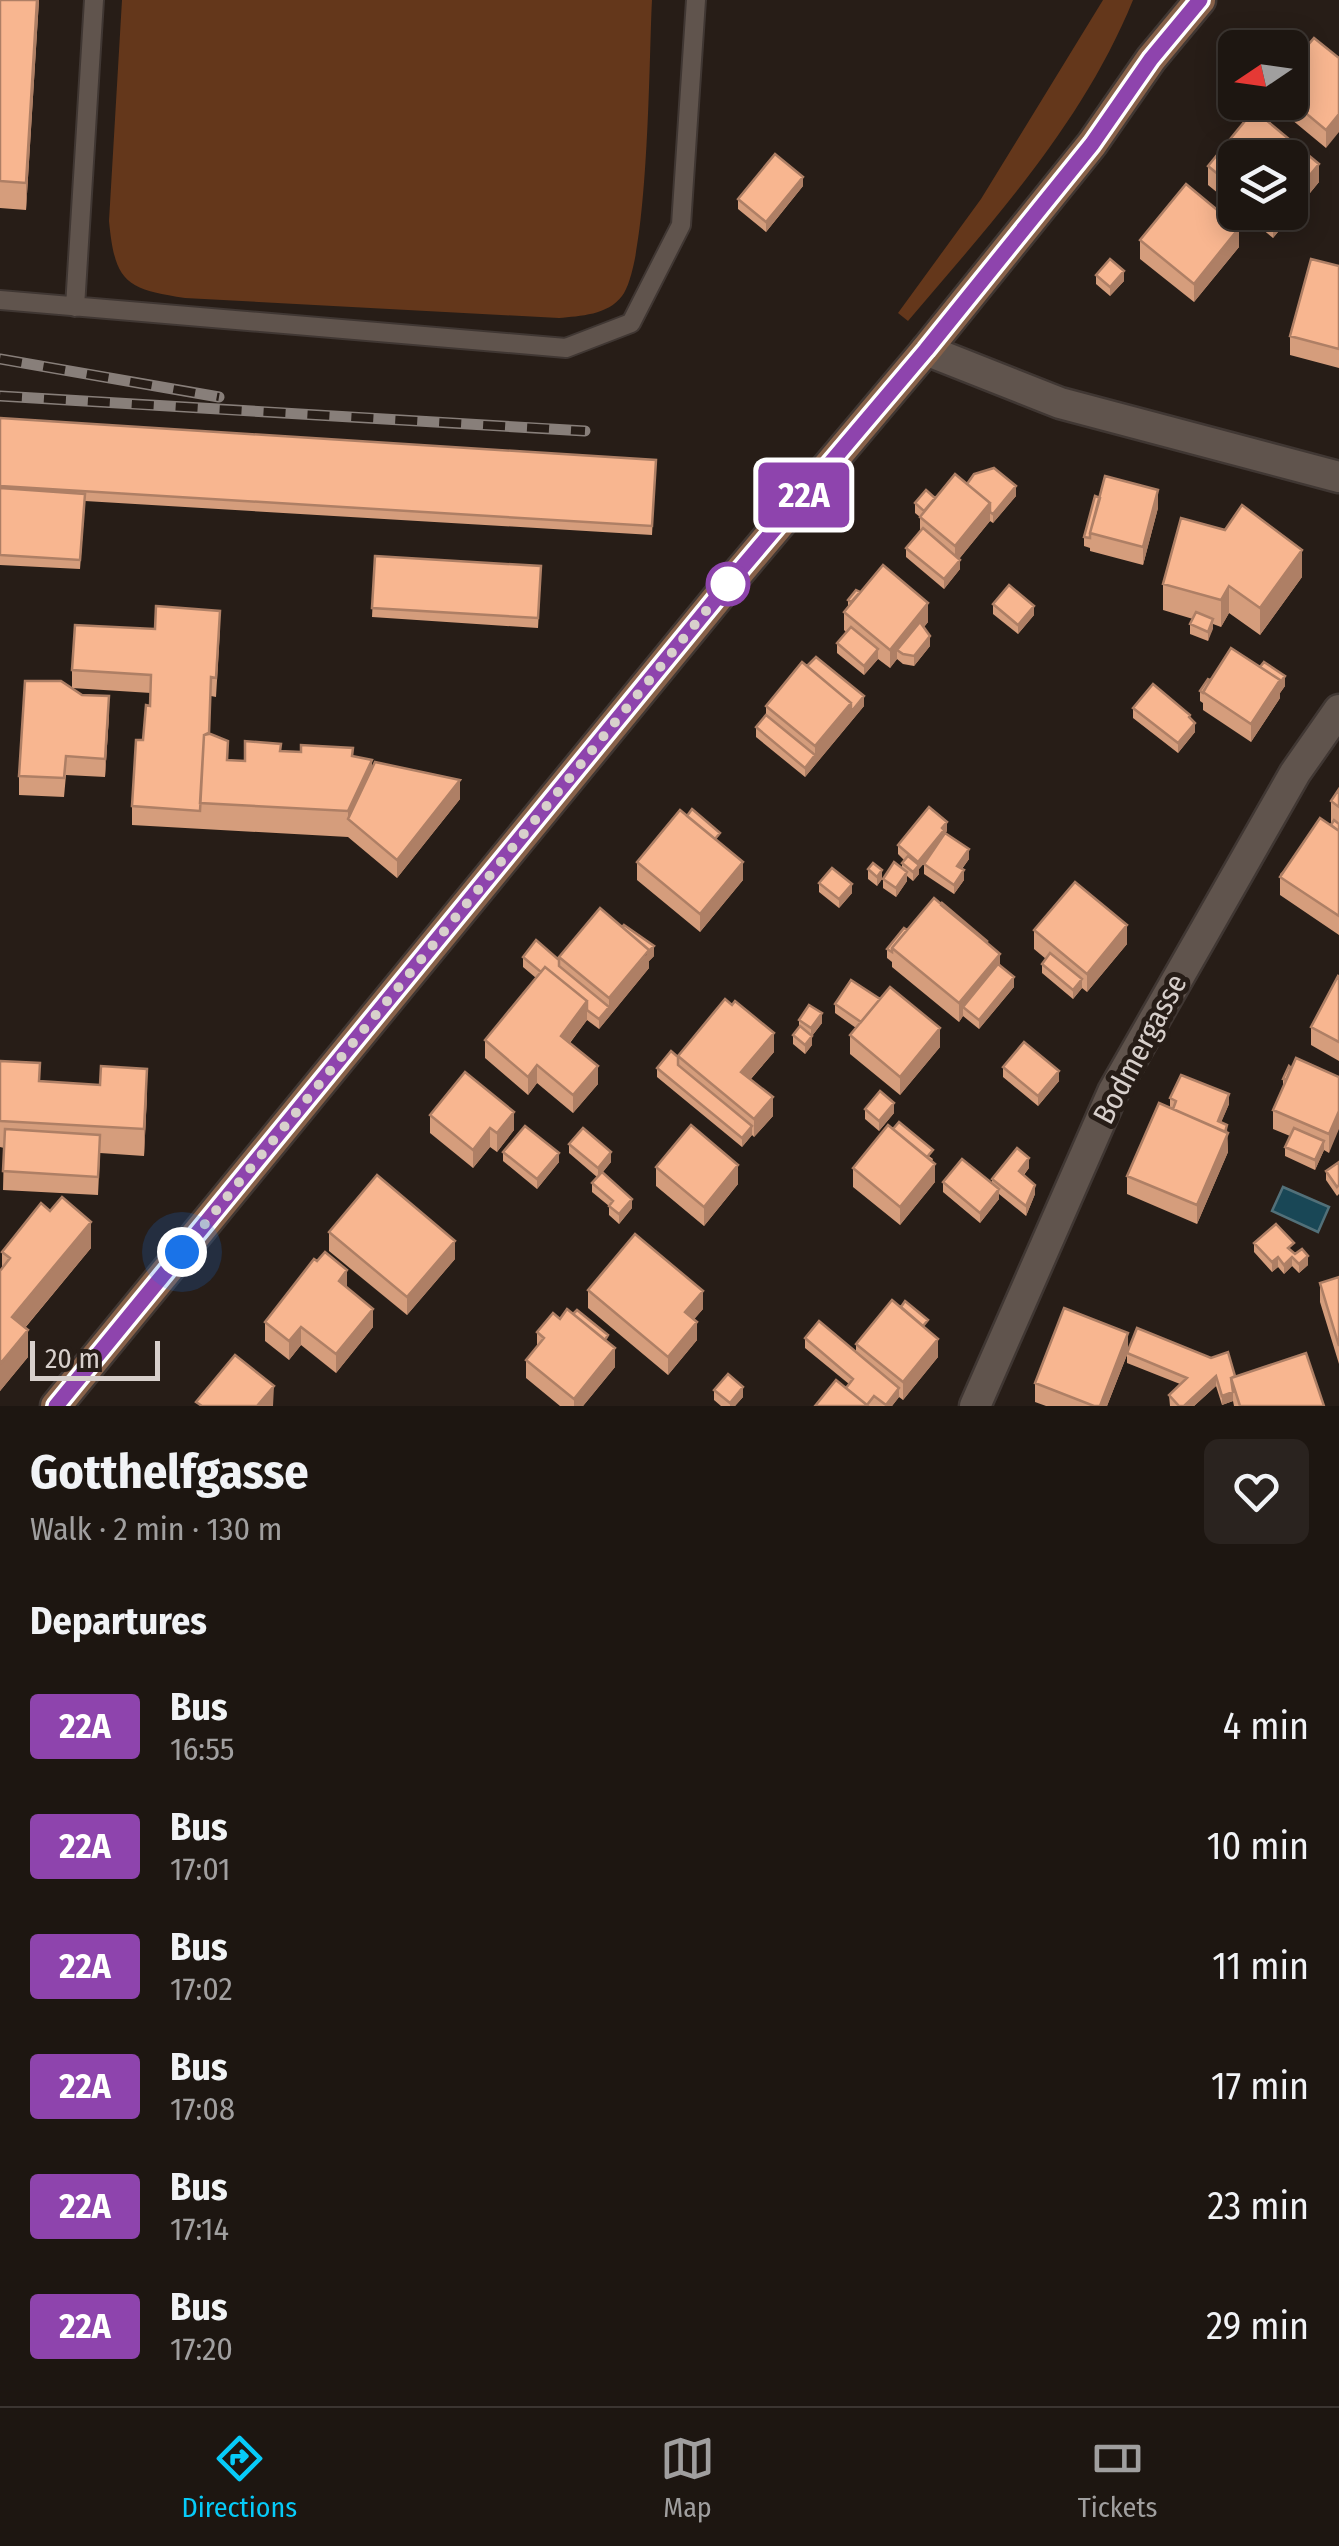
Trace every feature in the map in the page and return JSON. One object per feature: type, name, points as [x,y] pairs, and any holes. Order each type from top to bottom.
[{"type":"main road","points":[[1151,59],[1181,0]]},
{"type":"main road","points":[[56,1406],[723,590],[926,350],[1092,144],[1151,59],[1200,0]]},
{"type":"street","points":[[926,350],[1060,403],[1339,477]]},
{"type":"street","name":"Bodmergasse","points":[[975,1406],[1113,1092],[1295,773],[1339,710]]},
{"type":"lane","points":[[75,307],[94,0]]},
{"type":"lane","points":[[0,300],[566,348],[631,323],[681,225],[696,0]]},
{"type":"shaded area","points":[[122,0],[652,0],[643,201],[631,275],[622,296],[601,311],[559,318],[185,298],[136,286],[120,270],[115,258],[109,221]]},
{"type":"shaded area","points":[[1103,0],[1133,0],[1089,88],[1034,169],[908,321],[898,313],[981,199]]},
{"type":"water","points":[[1283,1187],[1329,1207],[1318,1232],[1272,1211]]},
{"type":"building","points":[[0,0],[37,0],[26,183],[0,181]]},
{"type":"building","points":[[1314,38],[1339,58],[1339,114],[1326,130],[1308,115],[1308,45]]},
{"type":"building","points":[[1246,120],[1266,120],[1290,140],[1229,140]]},
{"type":"building","points":[[775,154],[803,177],[766,222],[738,199]]},
{"type":"building","points":[[1218,154],[1218,174],[1208,166]]},
{"type":"building","points":[[1308,155],[1319,164],[1308,177]]},
{"type":"building","points":[[1186,184],[1218,211],[1218,230],[1237,230],[1194,284],[1140,240]]},
{"type":"building","points":[[1110,259],[1124,271],[1110,287],[1096,275]]},
{"type":"building","points":[[1311,259],[1339,266],[1339,349],[1290,336]]},
{"type":"building","points":[[0,418],[656,460],[652,526],[0,486]]},
{"type":"building","points":[[994,468],[1016,486],[993,514],[990,503],[967,484],[974,474]]},
{"type":"building","points":[[955,474],[990,503],[955,546],[920,517]]},
{"type":"building","points":[[1105,476],[1158,490],[1143,547],[1090,533]]},
{"type":"building","points":[[0,488],[85,494],[80,560],[0,555]]},
{"type":"building","points":[[926,490],[935,498],[924,511],[915,503]]},
{"type":"building","points":[[1095,496],[1100,498],[1090,538],[1084,537]]},
{"type":"building","points":[[1242,505],[1302,550],[1260,608],[1229,586],[1221,600],[1163,584],[1181,518],[1225,530]]},
{"type":"building","points":[[923,528],[960,560],[944,579],[906,548]]},
{"type":"building","points":[[375,556],[541,566],[538,618],[372,608]]},
{"type":"building","points":[[883,565],[928,603],[890,650],[844,612]]},
{"type":"building","points":[[1009,585],[1034,606],[1018,625],[993,604]]},
{"type":"building","points":[[156,606],[220,611],[216,678],[211,677],[209,734],[204,735],[200,811],[132,806],[136,740],[143,740],[151,675],[72,670],[75,625],[155,629]]},
{"type":"building","points":[[1196,612],[1213,619],[1208,632],[1190,624]]},
{"type":"building","points":[[920,622],[930,636],[914,656],[897,650]]},
{"type":"building","points":[[851,627],[878,649],[864,666],[837,643]]},
{"type":"building","points":[[1231,648],[1280,680],[1251,724],[1203,692]]},
{"type":"building","points":[[816,657],[864,696],[851,712],[851,703],[807,666]]},
{"type":"building","points":[[802,662],[851,703],[815,746],[766,706]]},
{"type":"building","points":[[1264,662],[1285,676],[1280,683],[1260,667]]},
{"type":"building","points":[[25,681],[61,681],[82,695],[109,696],[105,759],[66,756],[64,778],[19,776]]},
{"type":"building","points":[[1153,684],[1195,723],[1178,743],[1133,708]]},
{"type":"building","points":[[766,715],[815,755],[805,768],[756,727]]},
{"type":"building","points":[[204,735],[228,741],[227,760],[245,761],[245,741],[281,744],[280,751],[301,752],[301,745],[353,748],[352,756],[372,760],[348,811],[200,803]]},
{"type":"building","points":[[375,762],[460,780],[397,860],[348,819]]},
{"type":"building","points":[[1339,789],[1339,807],[1331,801]]},
{"type":"building","points":[[929,807],[947,822],[918,862],[898,845]]},
{"type":"building","points":[[692,809],[720,833],[715,839],[687,816]]},
{"type":"building","points":[[680,810],[743,862],[700,914],[637,862]]},
{"type":"building","points":[[1320,818],[1339,831],[1339,916],[1280,877]]},
{"type":"building","points":[[945,833],[969,849],[957,866],[964,870],[954,885],[924,864]]},
{"type":"building","points":[[908,856],[919,865],[913,872],[902,863]]},
{"type":"building","points":[[894,862],[907,872],[896,888],[883,879]]},
{"type":"building","points":[[873,863],[882,870],[877,877],[868,869]]},
{"type":"building","points":[[832,868],[852,884],[839,899],[819,883]]},
{"type":"building","points":[[1075,882],[1127,925],[1087,974],[1034,930]]},
{"type":"building","points":[[934,898],[1000,954],[959,1003],[892,948]]},
{"type":"building","points":[[942,903],[987,941],[941,905]]},
{"type":"building","points":[[600,908],[649,950],[609,998],[559,957]]},
{"type":"building","points":[[624,925],[654,946],[649,951]]},
{"type":"building","points":[[904,928],[907,930],[892,952],[887,949]]},
{"type":"building","points":[[536,940],[559,960],[559,966],[609,1007],[599,1019],[587,1010],[587,1001],[545,967],[541,972],[523,957]]},
{"type":"building","points":[[1050,953],[1082,979],[1073,990],[1042,964]]},
{"type":"building","points":[[998,964],[1014,977],[979,1020],[963,1007]]},
{"type":"building","points":[[545,967],[587,1001],[561,1036],[598,1066],[573,1095],[537,1065],[528,1077],[485,1040]]},
{"type":"building","points":[[1339,977],[1339,1042],[1311,1027]]},
{"type":"building","points":[[851,980],[880,999],[861,1022],[835,1004]]},
{"type":"building","points":[[890,987],[940,1028],[900,1077],[850,1035]]},
{"type":"building","points":[[725,999],[732,1005],[735,1001],[774,1033],[741,1072],[773,1097],[754,1119],[678,1056]]},
{"type":"building","points":[[809,1005],[822,1013],[811,1028],[799,1020]]},
{"type":"building","points":[[800,1026],[812,1036],[805,1045],[793,1035]]},
{"type":"building","points":[[1024,1042],[1059,1071],[1038,1096],[1003,1067]]},
{"type":"building","points":[[671,1051],[678,1057],[678,1065],[752,1126],[742,1138],[657,1068]]},
{"type":"building","points":[[1296,1058],[1339,1077],[1339,1111],[1329,1134],[1273,1110]]},
{"type":"building","points":[[0,1061],[40,1063],[39,1081],[100,1085],[101,1066],[147,1069],[144,1129],[0,1121]]},
{"type":"building","points":[[465,1072],[514,1112],[497,1133],[490,1128],[473,1150],[430,1115]]},
{"type":"building","points":[[1181,1075],[1229,1094],[1218,1121],[1227,1125],[1225,1132],[1173,1109],[1176,1101],[1170,1098]]},
{"type":"building","points":[[880,1091],[894,1103],[879,1121],[865,1109]]},
{"type":"building","points":[[1159,1103],[1228,1133],[1197,1205],[1127,1176]]},
{"type":"building","points":[[899,1122],[933,1150],[927,1157],[893,1129]]},
{"type":"building","points":[[691,1125],[738,1165],[704,1207],[656,1167]]},
{"type":"building","points":[[888,1125],[935,1164],[900,1207],[853,1168]]},
{"type":"building","points":[[525,1126],[559,1153],[537,1179],[503,1152]]},
{"type":"building","points":[[583,1128],[611,1152],[598,1168],[569,1144]]},
{"type":"building","points":[[1294,1128],[1324,1141],[1315,1160],[1285,1147]]},
{"type":"building","points":[[5,1129],[100,1135],[98,1177],[3,1171]]},
{"type":"building","points":[[1017,1148],[1029,1158],[1019,1171],[1035,1185],[1026,1206],[992,1179]]},
{"type":"building","points":[[962,1159],[999,1189],[980,1213],[943,1182]]},
{"type":"building","points":[[1339,1162],[1339,1185],[1337,1187],[1326,1171]]},
{"type":"building","points":[[602,1172],[632,1199],[619,1214],[609,1206],[613,1201],[592,1183]]},
{"type":"building","points":[[377,1175],[455,1241],[407,1297],[329,1232]]},
{"type":"building","points":[[62,1197],[91,1222],[12,1317],[28,1330],[0,1364],[0,1271],[10,1258],[2,1252],[41,1203],[50,1211]]},
{"type":"building","points":[[1276,1224],[1294,1243],[1288,1248],[1295,1254],[1302,1249],[1308,1256],[1299,1264],[1292,1257],[1284,1265],[1278,1257],[1272,1262],[1254,1243]]},
{"type":"building","points":[[635,1234],[703,1291],[685,1312],[697,1322],[668,1357],[588,1290]]},
{"type":"building","points":[[325,1252],[347,1270],[339,1281],[373,1309],[336,1354],[301,1327],[289,1341],[265,1322],[314,1259],[317,1261]]},
{"type":"building","points":[[1339,1277],[1339,1346],[1320,1283]]},
{"type":"building","points":[[892,1300],[938,1339],[903,1382],[856,1344]]},
{"type":"building","points":[[905,1301],[928,1320],[923,1326],[901,1307]]},
{"type":"building","points":[[1064,1308],[1128,1333],[1100,1406],[1035,1383]]},
{"type":"building","points":[[567,1309],[615,1348],[574,1399],[526,1360],[544,1338],[537,1332],[553,1313],[560,1319]]},
{"type":"building","points":[[577,1310],[608,1335],[605,1340],[573,1314]]},
{"type":"building","points":[[819,1321],[899,1388],[886,1405],[874,1396],[867,1405],[846,1388],[853,1379],[805,1338]]},
{"type":"building","points":[[1137,1328],[1211,1358],[1228,1352],[1235,1376],[1231,1378],[1233,1392],[1222,1396],[1216,1376],[1184,1406],[1179,1406],[1169,1395],[1187,1378],[1127,1353]]},
{"type":"building","points":[[1306,1353],[1324,1406],[1240,1406],[1231,1378]]},
{"type":"building","points":[[235,1355],[274,1386],[257,1406],[202,1406],[196,1402]]},
{"type":"building","points":[[728,1374],[743,1387],[730,1403],[714,1390]]},
{"type":"building","points":[[836,1380],[868,1406],[815,1406]]},
{"type":"railway","points":[[0,359],[219,397]]},
{"type":"railway","points":[[0,396],[585,431]]},
{"type":"bus line","name":"22A","points":[[56,1406],[723,590],[926,350],[1092,144],[1151,59],[1200,0]]},
{"type":"route","points":[[182,1252],[728,584]]}]
